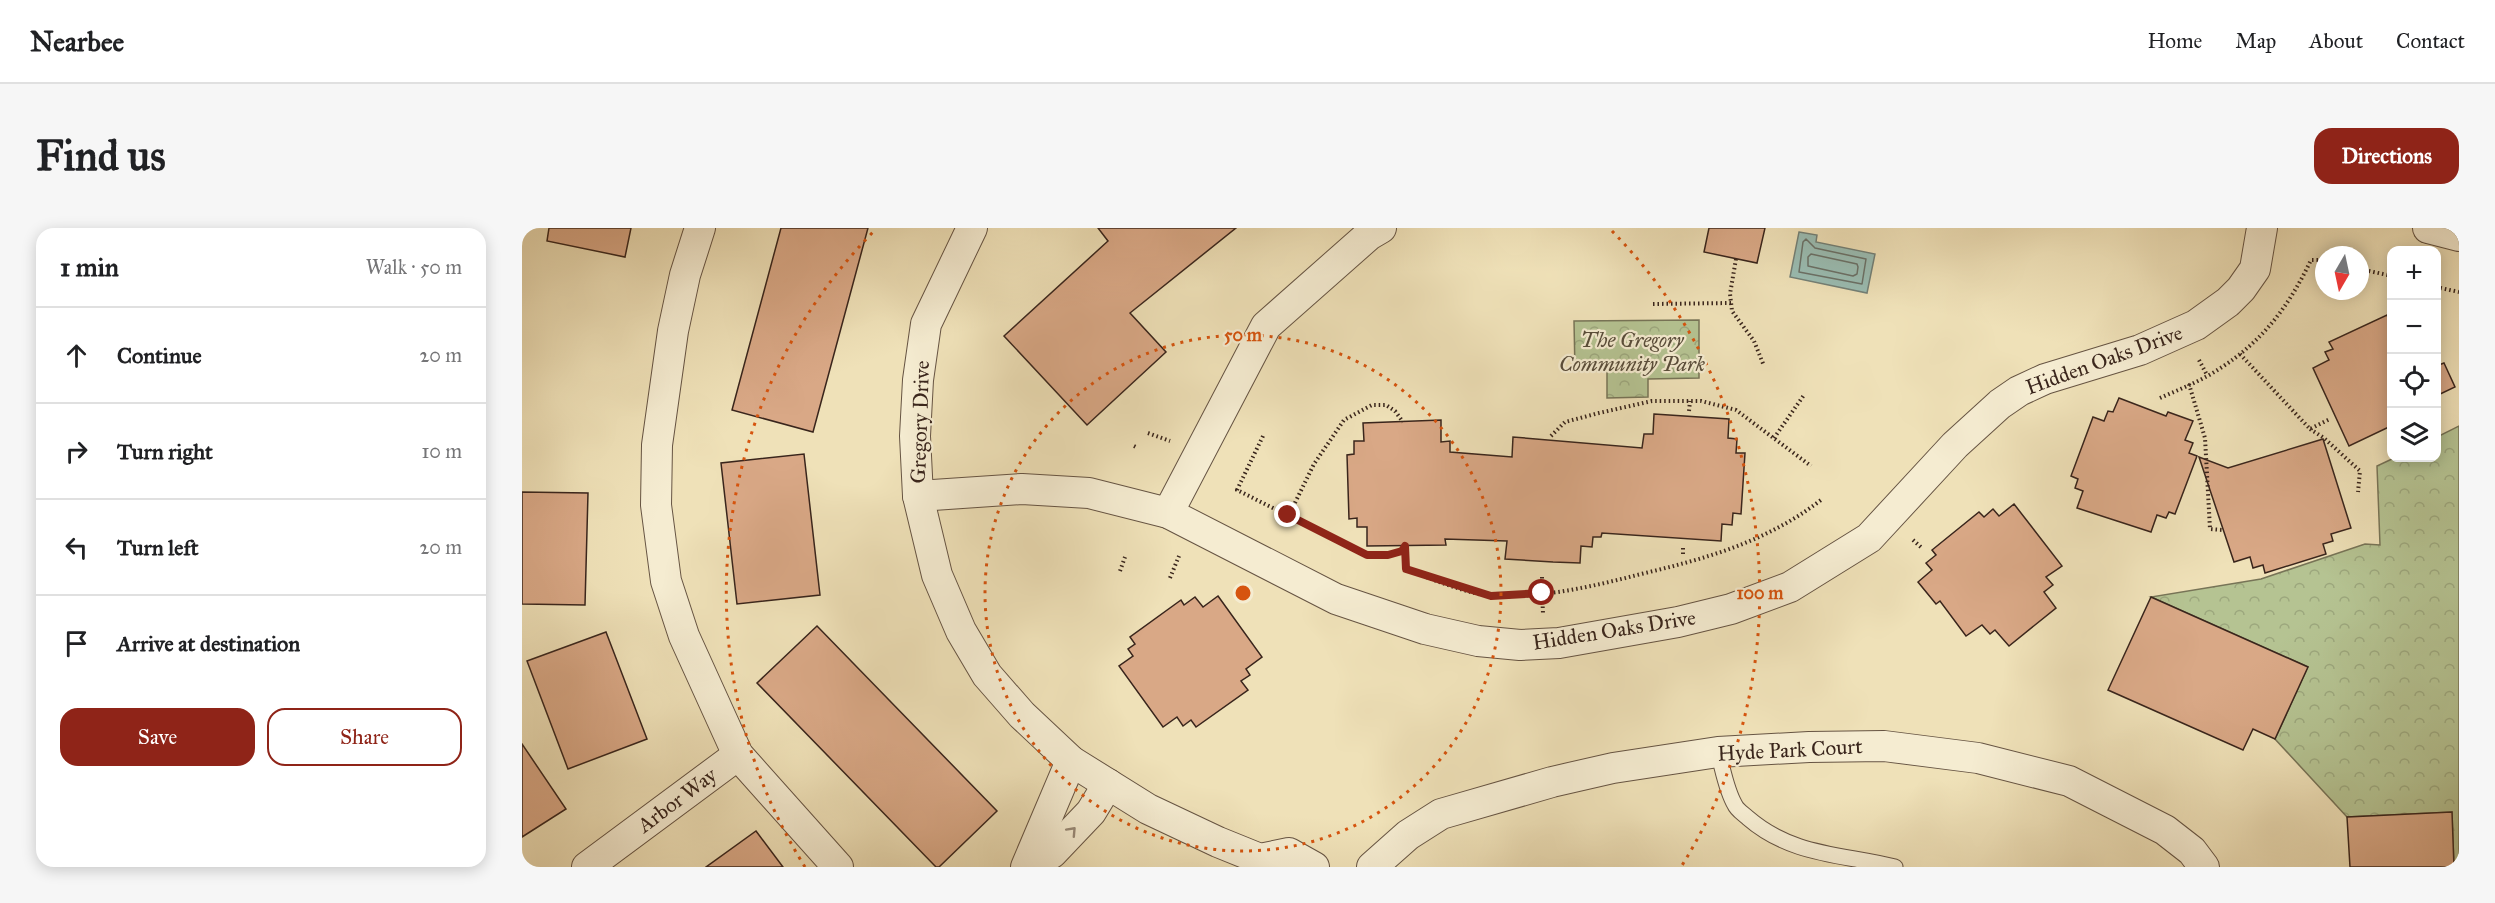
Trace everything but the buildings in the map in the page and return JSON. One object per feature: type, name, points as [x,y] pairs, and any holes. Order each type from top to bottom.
[{"type":"street","points":[[700,228],[673,331],[657,445],[656,505],[666,581],[684,636],[738,755],[838,867]]},
{"type":"street","name":"Gregory Drive","points":[[972,228],[926,324],[918,380],[915,436],[918,496],[937,575],[966,640],[987,675],[1022,716],[1071,761],[1148,809],[1262,863],[1289,853],[1314,867]]},
{"type":"street","points":[[1168,513],[1266,326],[1369,235],[1381,228]]},
{"type":"street","name":"Hidden Oaks Drive","points":[[918,496],[1033,489],[1089,493],[1168,513],[1336,599],[1425,630],[1478,641],[1520,645],[1559,643],[1678,622],[1731,609],[1790,587],[1869,538],[1955,446],[2000,404],[2019,391],[2045,379],[2140,351],[2196,325],[2228,302],[2241,289],[2254,269],[2262,228]]},
{"type":"street","points":[[2428,228],[2459,236]]},
{"type":"street","name":"Hyde Park Court","points":[[1372,867],[1408,835],[1441,814],[1552,782],[1613,768],[1718,753],[1809,747],[1884,746],[1978,758],[2068,781],[2116,803],[2165,830],[2192,851],[2204,867]]},
{"type":"street","name":"Arbor Way","points":[[587,867],[738,755]]},
{"type":"street","points":[[1027,867],[1071,761]]},
{"type":"street","points":[[1027,867],[1052,853],[1091,812],[1108,784]]},
{"type":"lane","points":[[1718,753],[1735,806],[1785,843],[1833,857],[1871,861],[1895,867]]},
{"type":"path","points":[[1736,259],[1730,294],[1732,311],[1754,341],[1764,366]]},
{"type":"path","points":[[2160,398],[2206,373],[2219,370],[2240,354],[2281,315],[2311,260],[2315,260]]},
{"type":"path","points":[[2369,270],[2387,275]]},
{"type":"path","points":[[2441,288],[2459,292]]},
{"type":"path","points":[[1653,304],[1731,303]]},
{"type":"path","points":[[2240,354],[2310,429],[2324,438],[2360,471],[2358,492]]},
{"type":"path","points":[[2189,384],[2205,438],[2210,529],[2223,530]]},
{"type":"path","points":[[1774,438],[1804,395]]},
{"type":"path","points":[[1551,436],[1565,422],[1599,413],[1652,401],[1701,401],[1736,410],[1811,466]]},
{"type":"path","points":[[1689,411],[1690,401]]},
{"type":"path","points":[[1288,515],[1314,465],[1344,420],[1372,405],[1386,405],[1395,411],[1402,422]]},
{"type":"path","points":[[2310,429],[2330,419]]},
{"type":"path","points":[[1148,433],[1154,435]]},
{"type":"path","points":[[1263,436],[1237,490],[1367,555],[1388,555],[1402,551],[1405,546],[1406,569],[1425,577],[1491,596],[1542,593],[1604,584],[1704,559],[1760,538],[1796,519],[1821,500]]},
{"type":"path","points":[[1683,546],[1683,554]]},
{"type":"path","points":[[1120,572],[1125,557]]},
{"type":"path","points":[[1542,577],[1542,585]]},
{"type":"path","points":[[1542,593],[1543,601]]},
{"type":"green space","name":"The Gregory Community Park","points":[[1699,320],[1699,378],[1648,379],[1648,397],[1607,398],[1607,371],[1575,371],[1574,321]]},
{"type":"green space","points":[[2459,426],[2459,867],[2454,867],[2452,812],[2347,817],[2275,739],[2308,667],[2151,597],[2261,579],[2365,544],[2380,545],[2377,466],[2387,461],[2441,462],[2441,435]]},
{"type":"water","points":[[1799,232],[1817,235],[1816,242],[1875,254],[1867,293],[1790,277]]},
{"type":"route","points":[[1288,515],[1367,555],[1388,555],[1402,551],[1405,546],[1406,569],[1425,577],[1491,596],[1542,593]]}]
